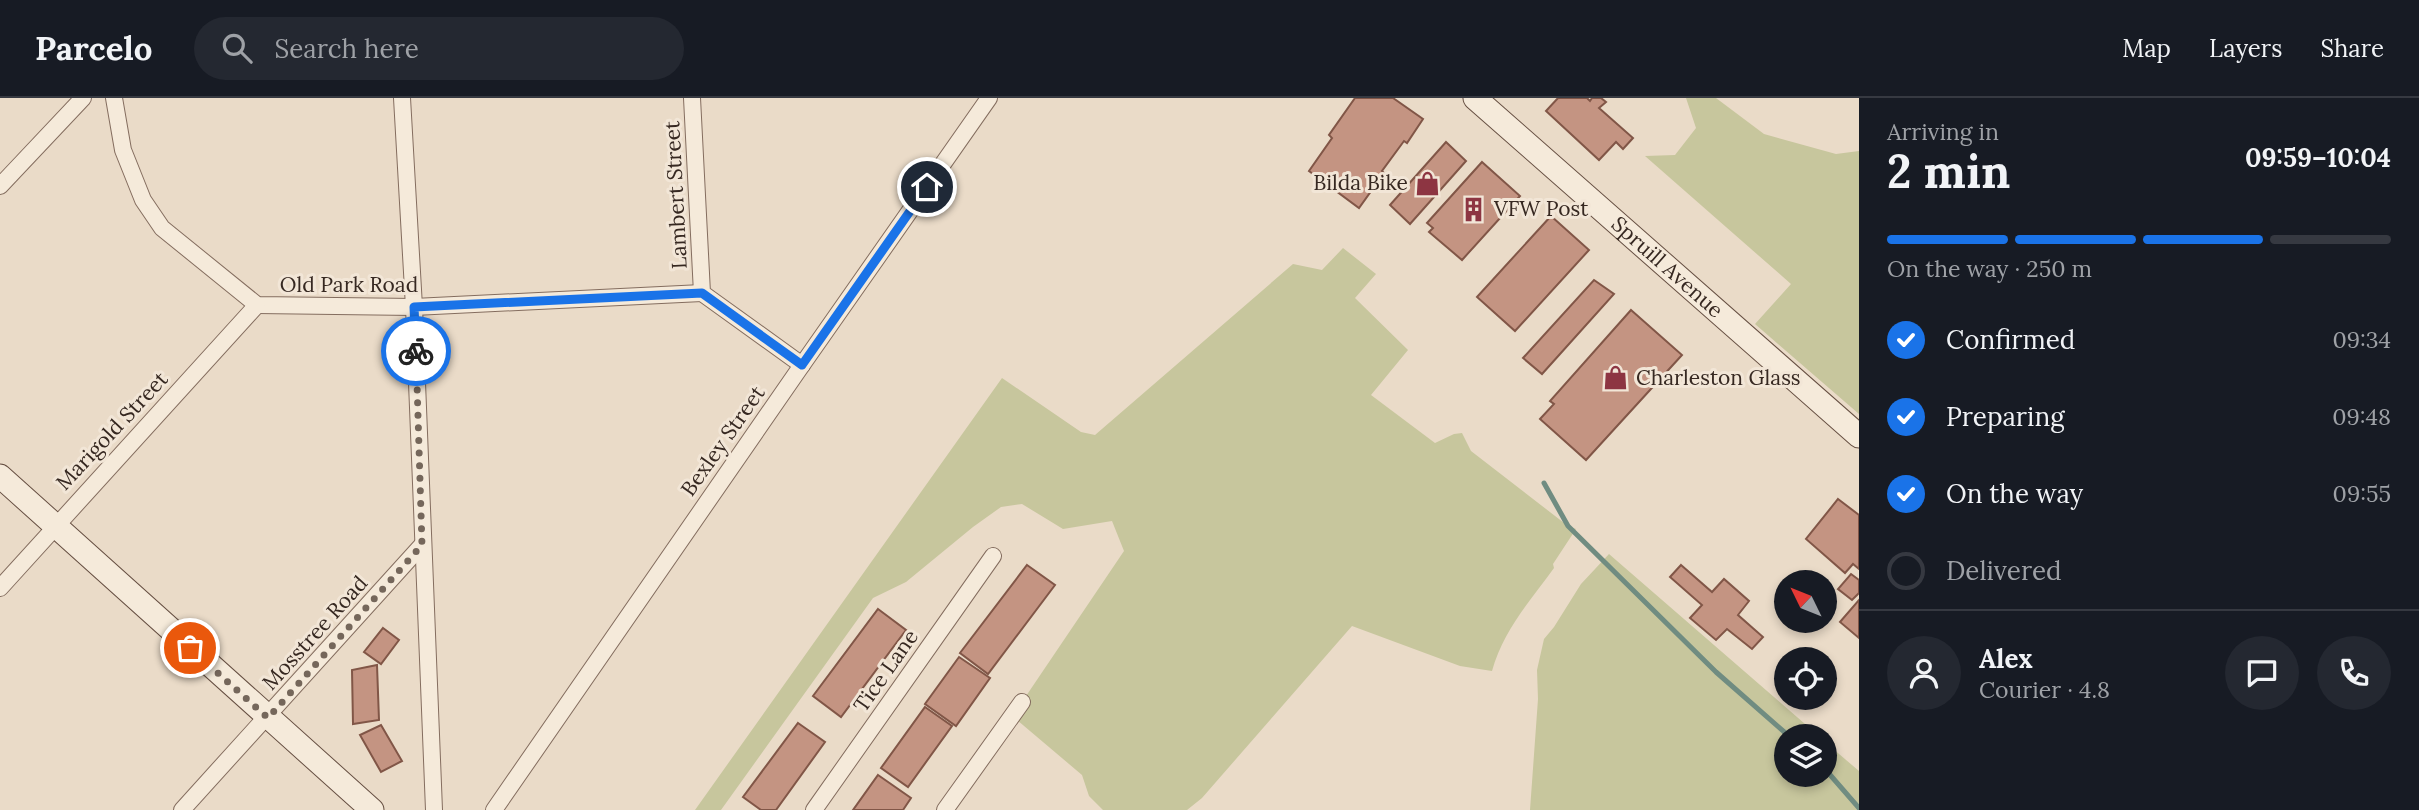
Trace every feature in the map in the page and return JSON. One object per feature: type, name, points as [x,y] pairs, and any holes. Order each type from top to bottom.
[{"type":"street","points":[[0,186],[83,98]]},
{"type":"street","name":"Old Park Road","points":[[114,98],[123,150],[143,200],[162,228],[257,305],[414,307],[702,293]]},
{"type":"street","points":[[402,98],[414,307],[435,810]]},
{"type":"street","name":"Lambert Street","points":[[692,98],[702,293],[802,365]]},
{"type":"street","name":"Bexley Street","points":[[494,810],[989,98]]},
{"type":"street","name":"Spruill Avenue","points":[[1475,98],[1859,436]]},
{"type":"street","name":"Marigold Street","points":[[0,588],[257,305]]},
{"type":"street","points":[[0,476],[372,810]]},
{"type":"street","name":"Mosstree Road","points":[[182,810],[422,545]]},
{"type":"street","name":"Tice Lane","points":[[814,810],[993,556]]},
{"type":"street","points":[[945,810],[1022,702]]},
{"type":"green space","points":[[1686,98],[1716,98],[1764,134],[1836,154],[1859,151],[1859,414],[1755,324],[1791,284],[1645,156],[1675,155],[1696,128]]},
{"type":"green space","points":[[1343,248],[1376,274],[1355,298],[1408,350],[1371,395],[1435,443],[1462,433],[1471,451],[1568,526],[1576,529],[1553,564],[1554,568],[1510,630],[1492,671],[1460,666],[1352,626],[1202,798],[1187,810],[1103,810],[1089,796],[1082,775],[1017,720],[1022,702],[1124,551],[1112,521],[1063,529],[1022,504],[1001,507],[906,582],[873,598],[721,810],[695,810],[1002,378],[1081,432],[1095,435],[1293,264],[1322,270]]},
{"type":"green space","points":[[1609,554],[1774,697],[1774,710],[1789,710],[1805,724],[1774,724],[1774,787],[1837,787],[1837,752],[1859,771],[1859,810],[1530,810],[1538,699],[1537,670],[1544,639],[1581,584]]},
{"type":"building","points":[[1355,98],[1393,98],[1423,119],[1407,143],[1404,141],[1382,171],[1384,173],[1359,208],[1309,171],[1332,138],[1329,135]]},
{"type":"building","points":[[1558,98],[1587,98],[1590,101],[1592,98],[1601,98],[1606,102],[1599,108],[1633,138],[1623,149],[1616,142],[1599,160],[1546,111]]},
{"type":"building","name":"Bilda Bike","points":[[1446,142],[1466,161],[1410,224],[1390,205]]},
{"type":"building","name":"VFW Post","points":[[1482,162],[1520,196],[1462,260],[1429,232],[1433,228],[1427,223]]},
{"type":"building","points":[[1551,216],[1589,250],[1515,331],[1477,297]]},
{"type":"building","points":[[1594,280],[1614,294],[1542,374],[1523,358]]},
{"type":"building","name":"Charleston Glass","points":[[1631,310],[1682,355],[1586,460],[1540,419],[1554,404],[1550,401]]},
{"type":"building","points":[[1838,499],[1859,515],[1859,569],[1853,564],[1845,573],[1806,539]]},
{"type":"building","points":[[1027,565],[1055,585],[988,674],[960,653]]},
{"type":"building","points":[[1681,565],[1712,592],[1724,579],[1749,601],[1738,615],[1763,637],[1752,649],[1727,629],[1716,640],[1690,618],[1702,605],[1670,577]]},
{"type":"building","points":[[1851,574],[1859,580],[1859,593],[1852,600],[1838,589]]},
{"type":"building","points":[[1859,600],[1859,638],[1840,622]]},
{"type":"building","points":[[878,609],[906,630],[841,717],[813,696]]},
{"type":"building","points":[[383,628],[399,640],[381,664],[364,652]]},
{"type":"building","points":[[959,657],[990,678],[956,726],[925,704]]},
{"type":"building","points":[[377,665],[379,720],[353,724],[352,670]]},
{"type":"building","points":[[925,707],[952,726],[908,787],[881,768]]},
{"type":"building","points":[[798,723],[825,742],[776,810],[761,810],[743,797]]},
{"type":"building","points":[[381,725],[402,761],[381,772],[360,735]]},
{"type":"building","points":[[878,775],[911,798],[903,810],[853,810]]},
{"type":"waterway","points":[[1544,483],[1568,526],[1716,672],[1775,724]]},
{"type":"waterway","points":[[1837,783],[1859,808]]},
{"type":"way so far","points":[[190,648],[268,718],[422,545],[416,351]]},
{"type":"place","name":"Bilda Bike","points":[[1428,183]]},
{"type":"place","name":"VFW Post","points":[[1474,209]]},
{"type":"place","name":"Charleston Glass","points":[[1616,378]]},
{"type":"route","points":[[416,351],[414,307],[702,293],[802,365],[927,187]]}]
